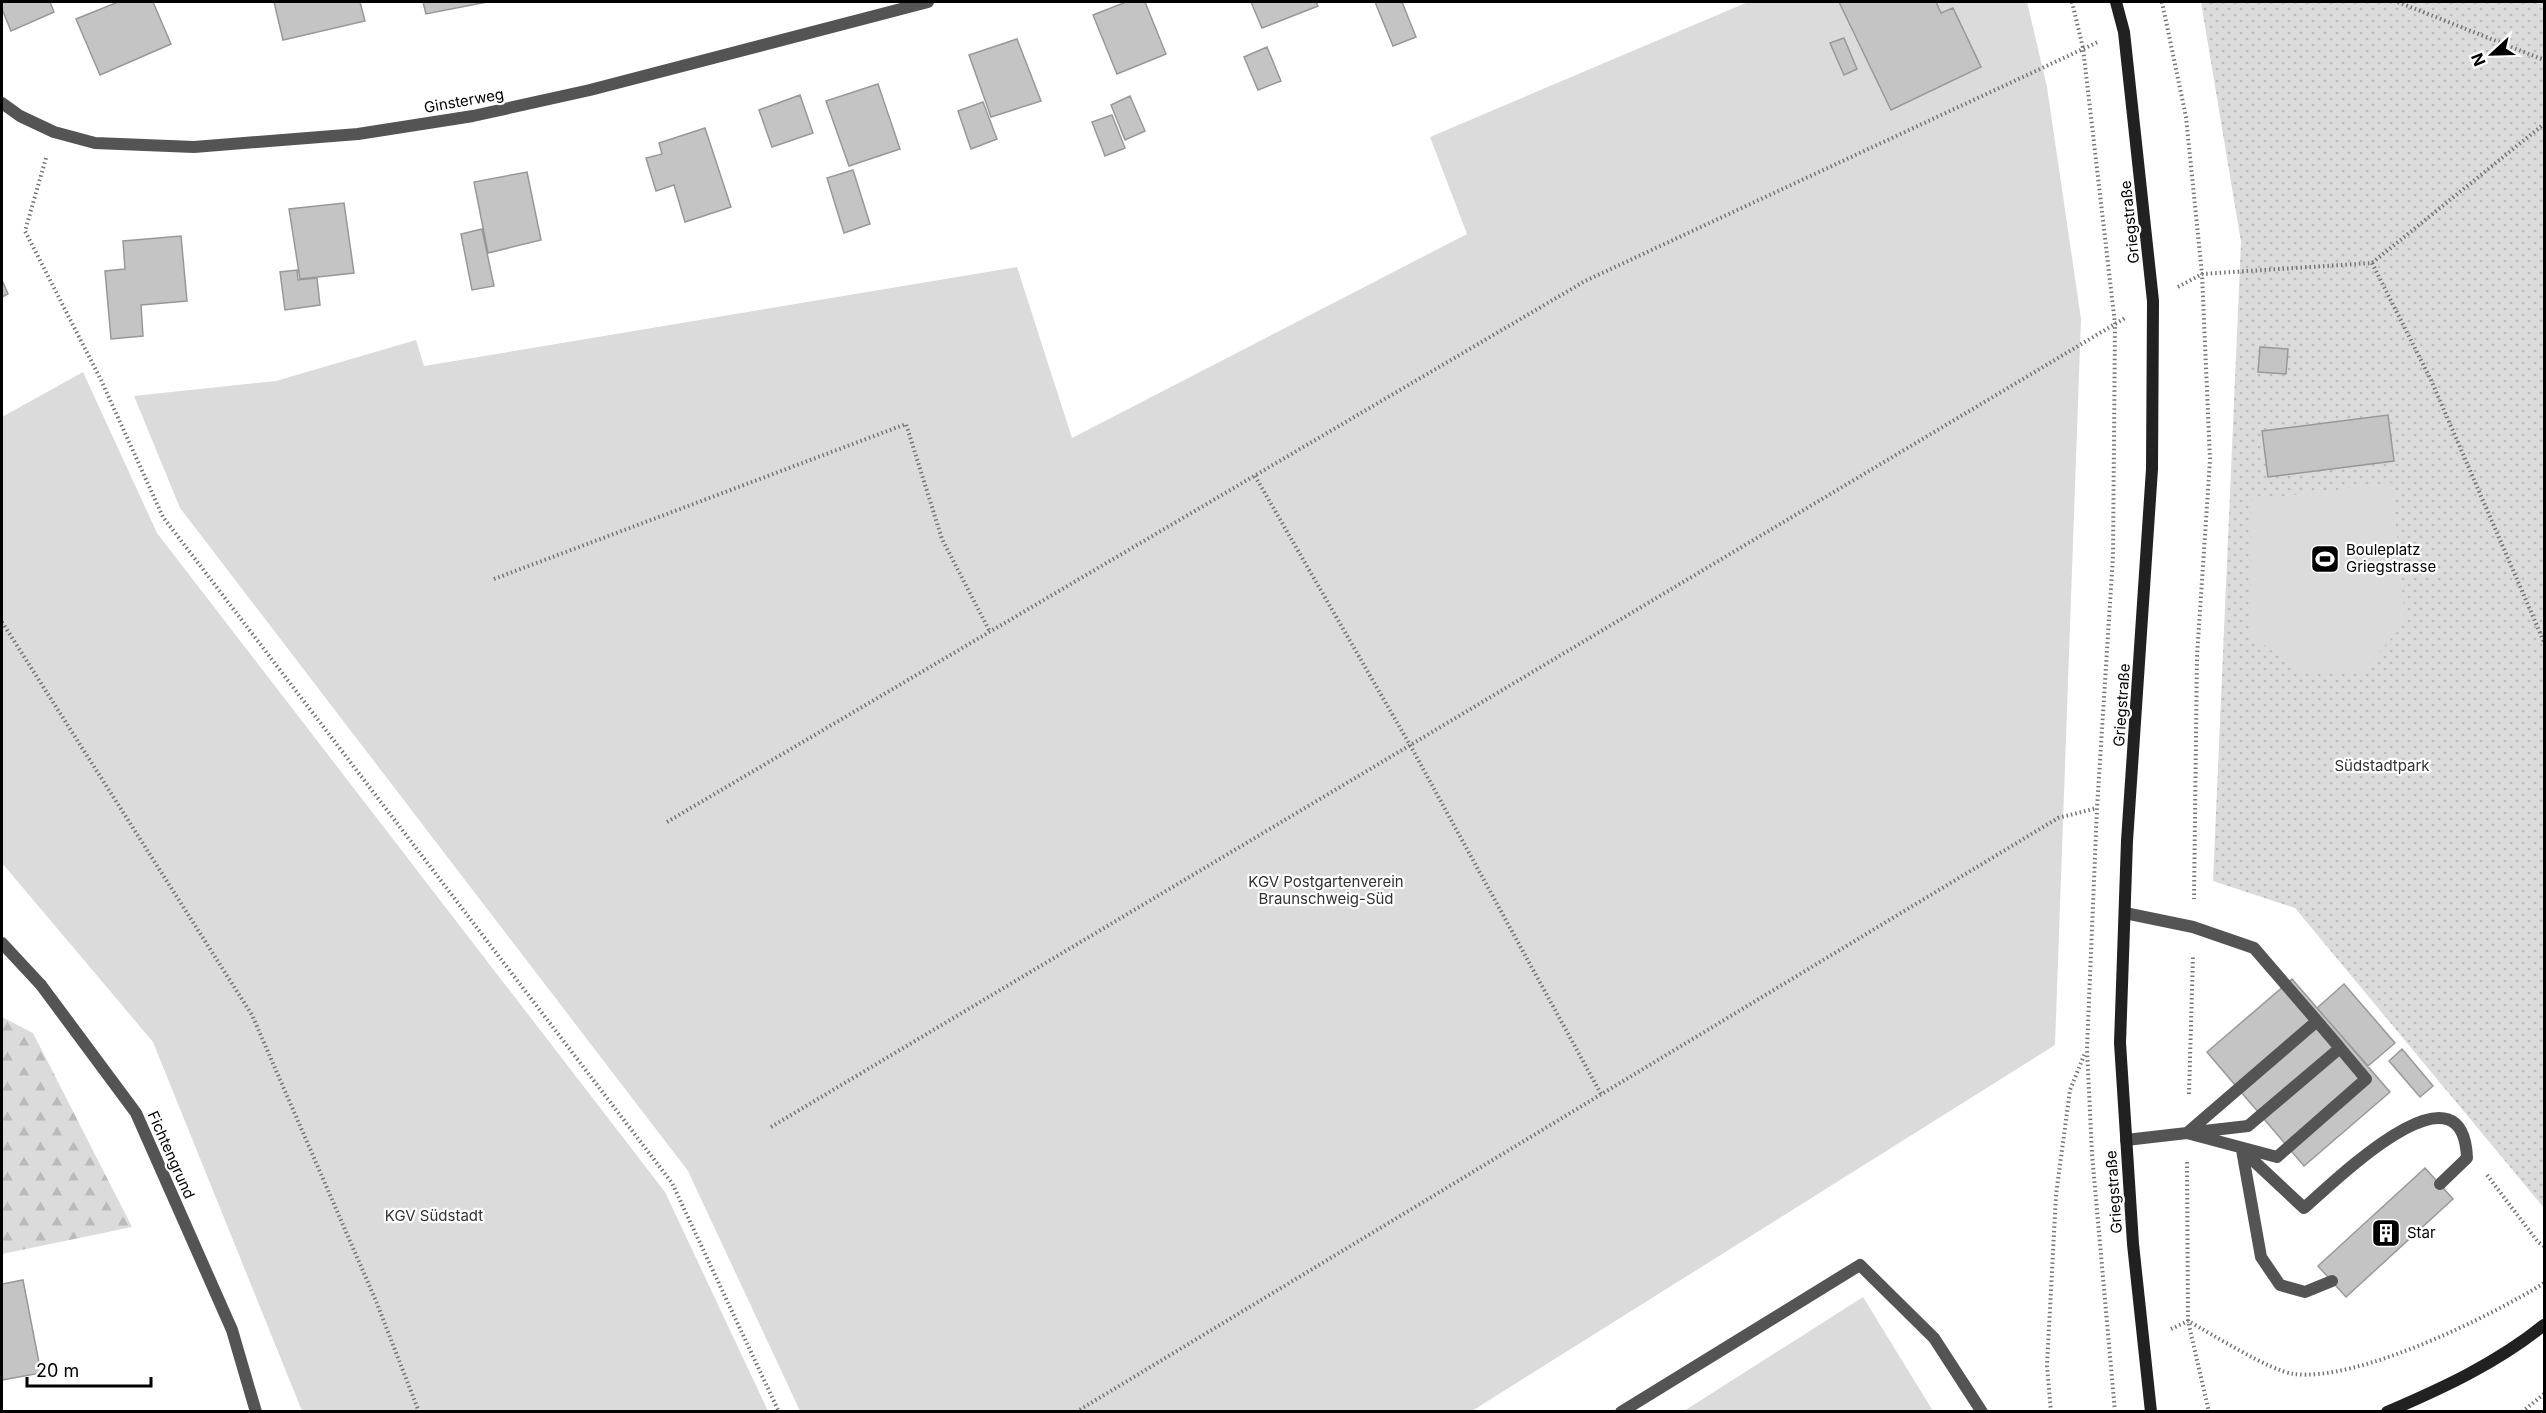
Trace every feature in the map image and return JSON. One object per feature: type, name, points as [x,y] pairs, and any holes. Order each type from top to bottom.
[{"type":"street","name":"Ginsterweg","points":[[2,104],[20,116],[54,132],[95,143],[194,147],[358,134],[473,116],[590,90],[928,2]]},
{"type":"street","name":"Griegstraße","points":[[2116,2],[2124,32],[2153,301],[2152,469],[2127,842],[2120,1043],[2133,1244],[2151,1412]]},
{"type":"street","points":[[2125,913],[2193,927],[2254,948],[2366,1079],[2277,1156],[2242,1150],[2187,1133]]},
{"type":"street","name":"Fichtengrund","points":[[2,944],[41,986],[136,1113],[232,1330],[256,1412]]},
{"type":"street","points":[[2187,1133],[2316,1021]]},
{"type":"street","points":[[2126,1140],[2248,1126],[2340,1048]]},
{"type":"street","points":[[2242,1150],[2304,1208],[2402,1128],[2428,1118],[2448,1120],[2456,1126],[2467,1146],[2467,1158],[2440,1184]]},
{"type":"street","points":[[2242,1150],[2260,1257],[2280,1285],[2305,1292],[2332,1281]]},
{"type":"street","points":[[1621,1412],[1860,1265],[1934,1338],[1982,1412]]},
{"type":"street","points":[[2387,1412],[2459,1380],[2497,1359],[2544,1326]]},
{"type":"path","points":[[2073,2],[2083,48],[2115,324],[2113,556],[2097,808],[2086,1049],[2092,1154],[2115,1412]]},
{"type":"path","points":[[2162,2],[2186,117],[2202,274],[2210,460],[2197,656],[2187,1133],[2188,1322],[2209,1412]]},
{"type":"path","points":[[2398,2],[2544,60]]},
{"type":"path","points":[[668,822],[1585,281],[2083,48],[2124,32]]},
{"type":"path","points":[[771,1127],[2153,301],[2202,274],[2372,263],[2544,124]]},
{"type":"path","points":[[54,132],[25,231],[101,380],[163,518],[672,1183],[779,1412]]},
{"type":"path","points":[[2372,263],[2431,380],[2544,640]]},
{"type":"path","points":[[494,579],[906,424],[942,539],[990,632]]},
{"type":"path","points":[[1255,476],[1410,745],[1601,1094]]},
{"type":"path","points":[[2,622],[252,1015],[376,1301],[419,1412]]},
{"type":"path","points":[[1076,1412],[2058,818],[2097,808]]},
{"type":"path","points":[[2051,1412],[2047,1366],[2056,1195],[2070,1090],[2086,1049]]},
{"type":"path","points":[[2467,1146],[2505,1201],[2538,1242],[2544,1246]]},
{"type":"path","points":[[2188,1322],[2250,1355],[2293,1374],[2332,1373],[2388,1357],[2473,1322],[2544,1283]]},
{"type":"path","points":[[2522,1412],[2544,1394]]},
{"type":"green space","name":"KGV Postgartenverein Braunschweig-Süd","points":[[1748,2],[2027,2],[2047,87],[2081,319],[2055,1045],[1472,1411],[800,1411],[688,1171],[180,508],[134,396],[276,381],[416,340],[424,366],[1017,267],[1072,438],[1467,234],[1430,137]]},
{"type":"green space","name":"Südstadtpark","points":[[2201,2],[2544,2],[2544,1208],[2295,908],[2213,881],[2241,242]]},
{"type":"green space","name":"KGV Südstadt","points":[[83,372],[157,533],[665,1192],[768,1411],[302,1411],[153,1042],[2,863],[2,417]]},
{"type":"green space","name":"Bouleplatz Griegstrasse","points":[[2392,483],[2405,619],[2399,630],[2359,674],[2299,671],[2251,635],[2252,500]]},
{"type":"green space","points":[[2,1017],[33,1033],[132,1227],[2,1254]]},
{"type":"green space","points":[[1863,1297],[1933,1411],[1684,1411]]},
{"type":"building","points":[[2,2],[50,2],[54,12],[11,31],[2,9]]},
{"type":"building","points":[[118,2],[153,2],[171,44],[100,75],[76,19]]},
{"type":"building","points":[[274,2],[360,2],[365,21],[283,40]]},
{"type":"building","points":[[423,2],[487,2],[426,14]]},
{"type":"building","points":[[1126,2],[1145,2],[1166,54],[1117,74],[1093,15]]},
{"type":"building","points":[[1251,2],[1316,2],[1318,6],[1262,28]]},
{"type":"building","points":[[1375,2],[1402,2],[1416,37],[1393,46]]},
{"type":"building","points":[[1839,2],[1936,2],[1941,13],[1953,8],[1981,67],[1891,110]]},
{"type":"building","points":[[1844,38],[1857,69],[1844,75],[1830,43]]},
{"type":"building","points":[[1017,39],[1041,101],[991,117],[969,55]]},
{"type":"building","points":[[1267,47],[1281,81],[1258,90],[1244,57]]},
{"type":"building","points":[[878,84],[900,149],[849,166],[826,101]]},
{"type":"building","points":[[800,95],[813,133],[772,147],[759,110]]},
{"type":"building","points":[[1130,96],[1145,131],[1125,140],[1111,105]]},
{"type":"building","points":[[983,102],[997,139],[971,149],[958,111]]},
{"type":"building","points":[[1112,115],[1125,148],[1105,156],[1092,122]]},
{"type":"building","points":[[705,128],[731,207],[685,222],[674,185],[656,191],[646,158],[662,154],[659,143]]},
{"type":"building","points":[[853,170],[870,224],[844,233],[827,178]]},
{"type":"building","points":[[527,172],[541,240],[488,253],[474,182]]},
{"type":"building","points":[[344,203],[354,273],[300,279],[289,209]]},
{"type":"building","points":[[482,229],[494,286],[472,290],[461,234]]},
{"type":"building","points":[[181,236],[187,301],[141,305],[143,336],[111,339],[105,271],[125,269],[123,241]]},
{"type":"building","points":[[297,270],[298,280],[317,278],[320,305],[285,310],[280,272]]},
{"type":"building","points":[[2,280],[8,294],[2,297]]},
{"type":"building","points":[[2260,347],[2288,349],[2286,374],[2258,372]]},
{"type":"building","points":[[2388,415],[2394,461],[2268,477],[2262,431]]},
{"type":"building","points":[[2292,979],[2390,1092],[2304,1166],[2207,1052]]},
{"type":"building","points":[[2344,984],[2395,1043],[2368,1066],[2317,1008]]},
{"type":"building","points":[[2402,1049],[2433,1086],[2420,1097],[2389,1061]]},
{"type":"building","name":"Star","points":[[2425,1168],[2453,1199],[2346,1297],[2318,1266]]},
{"type":"building","points":[[23,1280],[41,1373],[2,1380],[2,1284]]},
{"type":"place","name":"Bouleplatz Griegstrasse","points":[[2325,559]]},
{"type":"place","name":"Star","points":[[2386,1233]]}]
